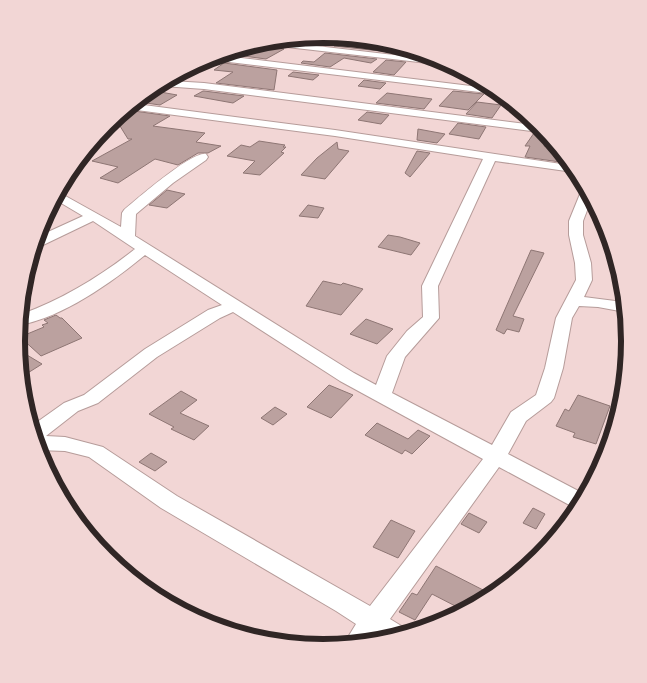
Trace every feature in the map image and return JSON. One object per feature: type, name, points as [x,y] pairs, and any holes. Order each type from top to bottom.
[{"type":"street","points":[[288,46],[424,61]]},
{"type":"street","points":[[227,59],[486,91]]},
{"type":"street","points":[[172,84],[232,89],[533,129]]},
{"type":"street","points":[[138,108],[335,133],[566,168]]},
{"type":"street","points":[[128,238],[129,213],[169,180],[202,157]]},
{"type":"street","points":[[382,396],[396,356],[413,335],[431,318],[430,286],[490,158]]},
{"type":"street","points":[[62,198],[94,216],[346,377],[577,500]]},
{"type":"street","points":[[361,637],[496,456],[518,417],[544,398],[554,368],[564,318],[584,280],[583,263],[576,235],[576,221],[585,198]]},
{"type":"street","points":[[44,239],[94,216]]},
{"type":"street","points":[[26,318],[46,312],[98,283],[121,268],[144,249]]},
{"type":"street","points":[[574,302],[598,302],[619,306]]},
{"type":"street","points":[[39,431],[71,407],[91,399],[151,353],[214,314],[235,305]]},
{"type":"street","points":[[43,443],[65,444],[96,452],[169,502],[295,573],[390,632]]},
{"type":"building","points":[[337,44],[343,44],[391,51],[389,52],[334,46]]},
{"type":"building","points":[[275,48],[284,49],[266,59],[239,55]]},
{"type":"building","points":[[325,53],[377,59],[371,63],[344,58],[330,67],[301,63],[303,61],[314,62]]},
{"type":"building","points":[[386,60],[406,62],[394,75],[373,72]]},
{"type":"building","points":[[224,63],[277,70],[274,90],[216,83],[233,72],[214,70]]},
{"type":"building","points":[[293,72],[319,75],[313,80],[288,76]]},
{"type":"building","points":[[364,80],[386,83],[380,89],[358,86]]},
{"type":"building","points":[[203,91],[244,96],[233,103],[194,96]]},
{"type":"building","points":[[453,91],[484,94],[468,110],[439,106]]},
{"type":"building","points":[[160,92],[177,95],[160,105],[145,103]]},
{"type":"building","points":[[387,93],[432,99],[424,109],[376,103]]},
{"type":"building","points":[[477,102],[501,105],[492,118],[466,114]]},
{"type":"building","points":[[134,111],[170,116],[153,126],[205,133],[196,142],[221,146],[208,153],[198,153],[178,165],[155,159],[118,183],[100,178],[118,167],[92,161],[132,139],[128,139],[119,124]]},
{"type":"building","points":[[367,112],[389,115],[381,124],[358,120]]},
{"type":"building","points":[[458,123],[486,127],[479,139],[449,134]]},
{"type":"building","points":[[418,129],[445,134],[437,143],[417,140]]},
{"type":"building","points":[[534,133],[538,134],[546,142],[544,146],[550,147],[562,162],[525,157],[530,146],[525,146]]},
{"type":"building","points":[[259,141],[285,145],[283,147],[286,147],[281,152],[284,153],[260,175],[243,173],[255,161],[227,156],[241,145],[250,147]]},
{"type":"building","points":[[337,142],[338,149],[349,151],[325,179],[301,175],[317,158]]},
{"type":"building","points":[[417,151],[430,153],[410,177],[405,173]]},
{"type":"building","points":[[167,190],[185,194],[167,208],[149,205]]},
{"type":"building","points":[[308,205],[324,208],[318,218],[299,216]]},
{"type":"building","points":[[388,235],[420,243],[411,255],[378,247]]},
{"type":"building","points":[[531,250],[544,253],[513,316],[524,319],[519,332],[507,329],[504,334],[496,330]]},
{"type":"building","points":[[323,281],[341,285],[343,283],[363,289],[341,315],[306,306]]},
{"type":"building","points":[[56,315],[62,318],[82,338],[41,356],[25,342],[25,335],[44,327],[42,325],[48,323],[44,320]]},
{"type":"building","points":[[366,319],[393,329],[377,344],[350,334]]},
{"type":"building","points":[[27,355],[42,364],[27,373]]},
{"type":"building","points":[[329,385],[353,395],[331,418],[307,407]]},
{"type":"building","points":[[181,391],[197,400],[180,413],[209,426],[194,440],[171,429],[174,427],[149,414]]},
{"type":"building","points":[[578,395],[610,406],[596,444],[573,437],[575,433],[556,426],[565,409],[569,411]]},
{"type":"building","points":[[275,407],[287,414],[273,425],[261,418]]},
{"type":"building","points":[[377,423],[408,439],[418,430],[430,436],[412,454],[405,450],[402,454],[365,435]]},
{"type":"building","points":[[151,453],[167,462],[155,471],[139,462]]},
{"type":"building","points":[[533,508],[545,514],[536,529],[523,523]]},
{"type":"building","points":[[469,513],[487,522],[479,533],[461,524]]},
{"type":"building","points":[[391,520],[415,531],[398,558],[373,547]]},
{"type":"building","points":[[436,566],[486,592],[458,608],[432,594],[415,620],[399,612],[412,593],[417,595]]}]
